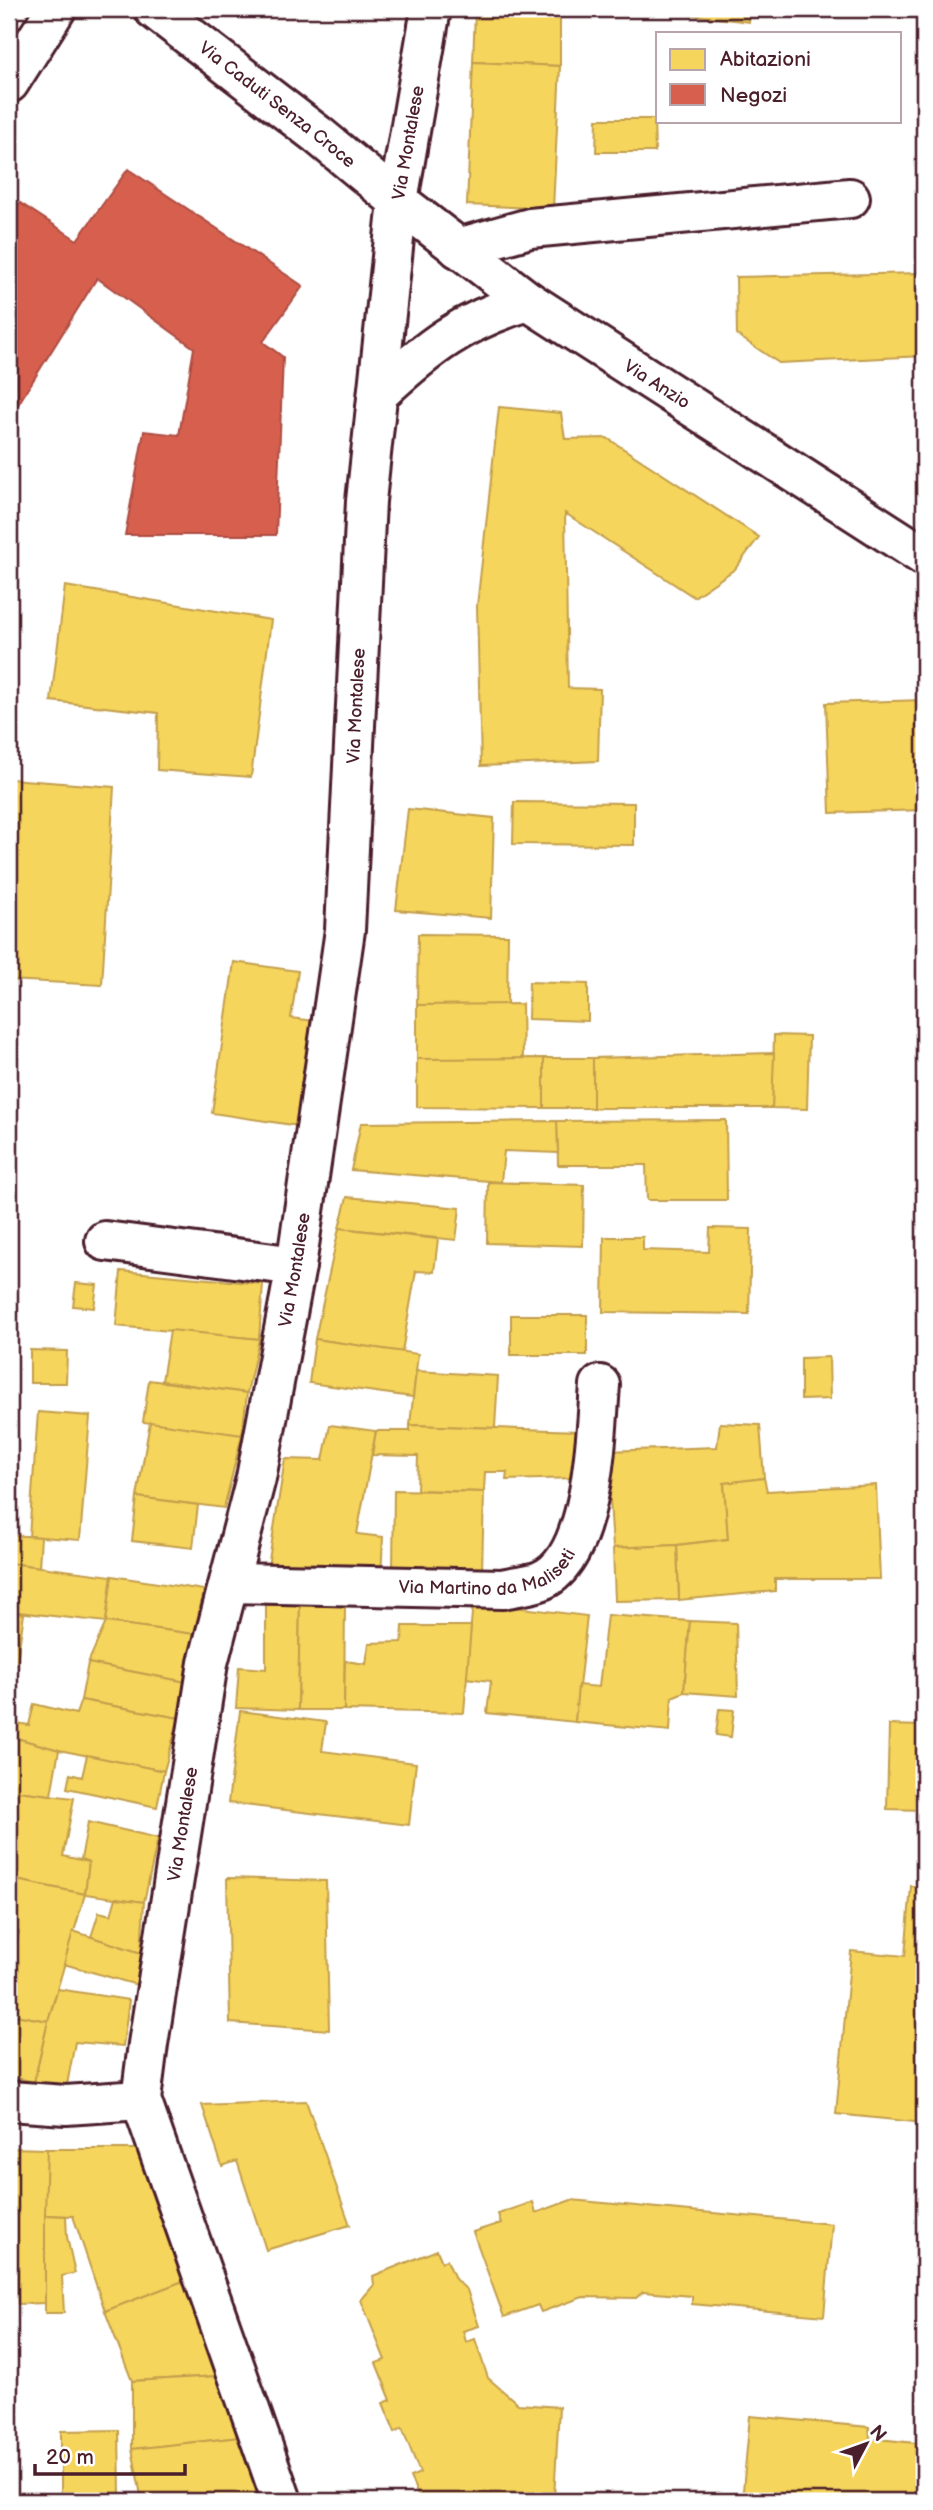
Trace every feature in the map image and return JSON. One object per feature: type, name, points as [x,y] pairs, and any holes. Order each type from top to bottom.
[{"type":"street","points":[[9,83],[55,9]]},
{"type":"street","name":"Via Caduti Senza Croce","points":[[154,9],[318,135],[398,201]]},
{"type":"street","name":"Via Montalese","points":[[282,2501],[141,2100],[208,1663],[256,1478],[296,1266],[345,930],[366,501],[398,201],[431,9]]},
{"type":"street","points":[[458,248],[530,228],[850,198]]},
{"type":"street","name":"Via Anzio","points":[[398,201],[528,301],[924,556]]},
{"type":"street","points":[[379,393],[421,354],[440,341],[485,316],[528,301]]},
{"type":"street","points":[[105,1241],[296,1266]]},
{"type":"street","name":"Via Martino da Maliseti","points":[[230,1584],[503,1589],[542,1581],[565,1561],[578,1536],[592,1480],[600,1385]]},
{"type":"street","points":[[9,2101],[66,2105],[141,2100]]},
{"type":"building: Abitazioni","points":[[675,9],[751,9],[749,22],[674,13]]},
{"type":"building: Abitazioni","points":[[475,11],[560,13],[560,66],[473,62]]},
{"type":"building: Abitazioni","points":[[473,62],[560,66],[553,209],[467,205]]},
{"type":"building: Abitazioni","points":[[597,119],[654,119],[655,152],[596,152]]},
{"type":"building: Abitazioni","points":[[924,273],[924,356],[779,363],[737,335],[736,277]]},
{"type":"building: Abitazioni","points":[[499,407],[561,413],[565,439],[607,438],[759,537],[735,569],[694,597],[565,513],[568,688],[600,689],[598,761],[481,766],[477,606]]},
{"type":"building: Abitazioni","points":[[65,586],[271,620],[251,777],[157,770],[158,713],[51,701]]},
{"type":"building: Abitazioni","points":[[924,700],[924,810],[830,813],[826,703]]},
{"type":"building: Abitazioni","points":[[10,779],[114,787],[102,985],[9,980]]},
{"type":"building: Abitazioni","points":[[514,802],[634,803],[634,845],[513,844]]},
{"type":"building: Abitazioni","points":[[408,809],[494,818],[491,918],[396,910]]},
{"type":"building: Abitazioni","points":[[418,934],[508,935],[507,1006],[417,1005]]},
{"type":"building: Abitazioni","points":[[234,962],[298,971],[291,1018],[315,1021],[299,1126],[212,1113]]},
{"type":"building: Abitazioni","points":[[529,982],[588,984],[588,1021],[528,1019]]},
{"type":"building: Abitazioni","points":[[522,1004],[523,1059],[417,1059],[417,1005]]},
{"type":"building: Abitazioni","points":[[774,1035],[809,1036],[807,1109],[772,1108]]},
{"type":"building: Abitazioni","points":[[774,1053],[772,1108],[593,1108],[593,1058]]},
{"type":"building: Abitazioni","points":[[544,1058],[593,1058],[593,1108],[544,1108]]},
{"type":"building: Abitazioni","points":[[544,1058],[544,1108],[417,1107],[417,1059]]},
{"type":"building: Abitazioni","points":[[726,1120],[727,1200],[647,1200],[646,1165],[558,1165],[557,1121]]},
{"type":"building: Abitazioni","points":[[557,1121],[558,1153],[504,1151],[501,1182],[351,1170],[361,1123]]},
{"type":"building: Abitazioni","points":[[488,1182],[584,1185],[583,1246],[487,1243]]},
{"type":"building: Abitazioni","points":[[347,1197],[460,1208],[456,1240],[339,1228]]},
{"type":"building: Abitazioni","points":[[339,1228],[438,1239],[434,1272],[416,1271],[402,1352],[315,1339]]},
{"type":"building: Abitazioni","points":[[710,1228],[751,1229],[749,1314],[603,1312],[604,1237],[643,1237],[643,1250],[709,1252]]},
{"type":"building: Abitazioni","points":[[121,1271],[263,1284],[259,1339],[116,1326]]},
{"type":"building: Abitazioni","points":[[76,1283],[97,1285],[94,1308],[73,1306]]},
{"type":"building: Abitazioni","points":[[511,1315],[587,1315],[587,1355],[511,1355]]},
{"type":"building: Abitazioni","points":[[170,1330],[259,1339],[247,1393],[162,1381]]},
{"type":"building: Abitazioni","points":[[315,1339],[418,1354],[413,1397],[309,1383]]},
{"type":"building: Abitazioni","points":[[30,1350],[67,1351],[66,1383],[30,1383]]},
{"type":"building: Abitazioni","points":[[829,1357],[830,1399],[801,1400],[801,1358]]},
{"type":"building: Abitazioni","points":[[416,1371],[498,1376],[495,1428],[410,1425]]},
{"type":"building: Abitazioni","points":[[149,1380],[247,1393],[242,1435],[143,1422]]},
{"type":"building: Abitazioni","points":[[38,1412],[90,1416],[80,1540],[29,1536]]},
{"type":"building: Abitazioni","points":[[150,1422],[242,1435],[224,1508],[137,1497]]},
{"type":"building: Abitazioni","points":[[720,1423],[760,1425],[764,1478],[724,1483],[728,1539],[613,1548],[607,1451],[717,1447]]},
{"type":"building: Abitazioni","points":[[330,1425],[376,1431],[357,1534],[383,1537],[381,1578],[267,1573],[285,1459],[323,1460]]},
{"type":"building: Abitazioni","points":[[410,1425],[579,1431],[576,1478],[506,1480],[507,1472],[485,1472],[484,1492],[417,1490],[418,1456],[372,1455],[376,1431],[410,1431]]},
{"type":"building: Abitazioni","points":[[764,1478],[767,1491],[876,1485],[880,1579],[775,1579],[775,1591],[679,1600],[677,1545],[728,1539],[724,1483]]},
{"type":"building: Abitazioni","points":[[394,1490],[484,1492],[482,1572],[393,1570]]},
{"type":"building: Abitazioni","points":[[137,1497],[198,1505],[193,1548],[132,1541]]},
{"type":"building: Abitazioni","points":[[9,1535],[41,1537],[39,1567],[9,1563]]},
{"type":"building: Abitazioni","points":[[677,1545],[679,1600],[615,1601],[613,1548]]},
{"type":"building: Abitazioni","points":[[9,1563],[112,1576],[106,1622],[9,1611]]},
{"type":"building: Abitazioni","points":[[112,1576],[204,1590],[194,1634],[106,1622]]},
{"type":"building: Abitazioni","points":[[473,1602],[587,1616],[575,1722],[487,1713],[491,1681],[466,1678]]},
{"type":"building: Abitazioni","points":[[300,1603],[298,1710],[236,1708],[239,1667],[266,1669],[266,1605]]},
{"type":"building: Abitazioni","points":[[300,1603],[345,1604],[344,1710],[298,1710]]},
{"type":"building: Abitazioni","points":[[9,1611],[24,1614],[9,1715]]},
{"type":"building: Abitazioni","points":[[607,1615],[690,1621],[684,1692],[672,1697],[670,1731],[575,1722],[578,1685],[599,1687]]},
{"type":"building: Abitazioni","points":[[690,1621],[736,1623],[738,1696],[684,1692]]},
{"type":"building: Abitazioni","points":[[106,1622],[194,1634],[186,1682],[88,1663]]},
{"type":"building: Abitazioni","points":[[403,1626],[471,1626],[464,1713],[344,1710],[345,1661],[366,1664],[369,1643],[402,1642]]},
{"type":"building: Abitazioni","points":[[88,1663],[186,1682],[179,1718],[81,1700]]},
{"type":"building: Abitazioni","points":[[81,1700],[179,1718],[164,1771],[59,1750],[9,1736],[9,1722],[29,1725],[34,1704],[76,1714]]},
{"type":"building: Abitazioni","points":[[719,1709],[734,1710],[731,1737],[716,1735]]},
{"type":"building: Abitazioni","points":[[240,1711],[326,1722],[322,1751],[416,1763],[409,1825],[228,1803]]},
{"type":"building: Abitazioni","points":[[889,1725],[924,1726],[924,1810],[887,1809]]},
{"type":"building: Abitazioni","points":[[9,1736],[59,1750],[51,1795],[9,1790]]},
{"type":"building: Abitazioni","points":[[87,1755],[164,1771],[157,1807],[67,1788],[70,1774],[82,1777]]},
{"type":"building: Abitazioni","points":[[9,1790],[74,1798],[63,1856],[89,1862],[85,1894],[11,1879],[16,1858],[9,1857]]},
{"type":"building: Abitazioni","points":[[88,1822],[158,1838],[144,1902],[85,1894],[89,1862],[81,1859]]},
{"type":"building: Abitazioni","points":[[227,1878],[326,1881],[329,2030],[230,2023]]},
{"type":"building: Abitazioni","points":[[11,1879],[85,1894],[48,2021],[9,2014],[9,1972],[19,1932],[9,1930]]},
{"type":"building: Abitazioni","points":[[911,1886],[924,1887],[924,2123],[836,2114],[851,1951],[905,1956]]},
{"type":"building: Abitazioni","points":[[116,1898],[144,1902],[141,1953],[91,1937],[99,1912],[111,1915]]},
{"type":"building: Abitazioni","points":[[9,1930],[19,1932],[9,1972]]},
{"type":"building: Abitazioni","points":[[73,1931],[141,1953],[137,1985],[64,1964]]},
{"type":"building: Abitazioni","points":[[58,1989],[129,2000],[123,2046],[75,2042],[67,2085],[34,2082]]},
{"type":"building: Abitazioni","points":[[9,2014],[48,2021],[34,2082],[9,2076]]},
{"type":"building: Abitazioni","points":[[306,2101],[350,2225],[266,2250],[237,2161],[222,2166],[202,2105]]},
{"type":"building: Abitazioni","points":[[9,2148],[47,2149],[45,2303],[18,2304],[15,2238],[9,2239]]},
{"type":"building: Abitazioni","points":[[47,2149],[138,2149],[186,2280],[105,2311],[73,2216],[45,2215]]},
{"type":"building: Abitazioni","points":[[571,2200],[832,2224],[824,2316],[692,2304],[692,2296],[643,2292],[636,2298],[583,2297],[541,2312],[538,2305],[504,2317],[473,2232],[501,2223],[498,2214],[533,2202],[536,2213]]},
{"type":"building: Abitazioni","points":[[45,2215],[66,2216],[67,2237],[75,2273],[62,2276],[64,2313],[45,2313]]},
{"type":"building: Abitazioni","points":[[437,2250],[442,2262],[447,2260],[455,2279],[467,2290],[479,2326],[463,2331],[466,2342],[475,2339],[488,2378],[518,2404],[559,2407],[554,2499],[519,2497],[518,2501],[488,2501],[419,2497],[410,2477],[420,2473],[402,2428],[395,2432],[383,2403],[391,2400],[376,2363],[385,2360],[361,2300],[374,2285],[373,2276]]},
{"type":"building: Abitazioni","points":[[186,2280],[219,2376],[132,2381],[105,2311]]},
{"type":"building: Abitazioni","points":[[219,2376],[240,2437],[132,2449],[132,2381]]},
{"type":"building: Abitazioni","points":[[750,2416],[869,2427],[870,2438],[924,2444],[924,2501],[742,2501]]},
{"type":"building: Abitazioni","points":[[119,2430],[120,2495],[61,2496],[61,2431]]},
{"type":"building: Abitazioni","points":[[240,2437],[258,2494],[189,2501],[142,2501],[132,2449]]},
{"type":"building: Abitazioni","points":[[258,2494],[262,2501],[189,2501]]},
{"type":"building: Negozi","points":[[128,169],[303,286],[263,342],[283,357],[276,535],[125,535],[144,431],[179,435],[194,348],[97,278],[9,419],[9,221],[20,203],[77,240]]}]
